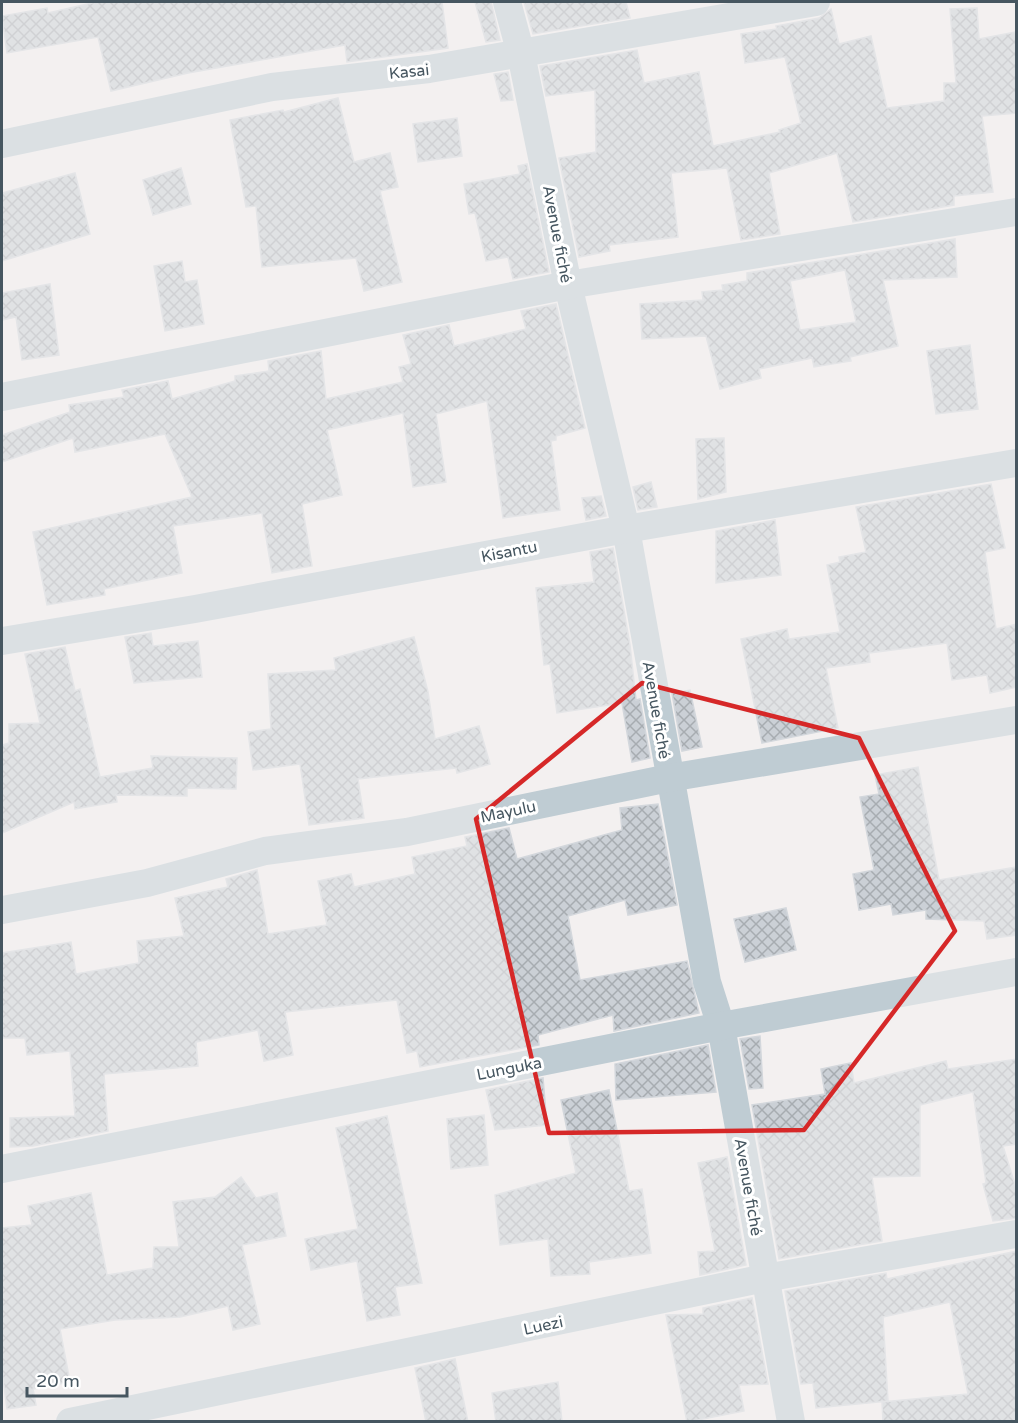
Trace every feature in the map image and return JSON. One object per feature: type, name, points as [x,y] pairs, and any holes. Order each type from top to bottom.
[{"type":"street","name":"Avenue fiché","points":[[507,2],[521,54],[568,285],[626,529],[707,982],[721,1026],[791,1422]]},
{"type":"street","name":"Kasai","points":[[2,144],[272,87],[429,69],[816,2]]},
{"type":"street","points":[[2,397],[568,285],[1017,212]]},
{"type":"street","name":"Kisantu","points":[[2,641],[207,607],[626,529],[1017,463]]},
{"type":"street","name":"Mayulu","points":[[2,910],[147,883],[265,851],[407,832],[669,778],[1017,720]]},
{"type":"street","name":"Lunguka","points":[[2,1169],[721,1026],[1017,972]]},
{"type":"street","name":"Luezi","points":[[70,1422],[765,1278],[1017,1234]]},
{"type":"highlighted area","points":[[642,683],[859,738],[955,931],[804,1130],[549,1133],[476,819]]},
{"type":"building","points":[[96,2],[442,2],[448,48],[347,62],[345,45],[188,73],[111,91],[98,37],[7,53],[2,16],[47,8],[48,13]]},
{"type":"building","points":[[475,2],[491,2],[500,40],[486,42]]},
{"type":"building","points":[[524,2],[626,2],[630,18],[533,34]]},
{"type":"building","points":[[977,8],[979,39],[1016,32],[1017,113],[982,116],[993,192],[954,196],[954,205],[853,222],[837,153],[769,173],[780,234],[741,240],[727,168],[671,173],[678,237],[609,245],[610,251],[579,257],[559,158],[596,152],[595,90],[546,96],[540,66],[637,50],[644,83],[699,72],[713,146],[780,132],[779,130],[801,123],[785,57],[745,63],[741,34],[777,29],[776,26],[819,18],[831,9],[839,44],[871,36],[887,108],[944,101],[944,83],[956,83],[950,9]]},
{"type":"building","points":[[508,72],[513,100],[501,101],[494,74]]},
{"type":"building","points":[[338,98],[354,162],[390,153],[398,187],[380,191],[402,282],[364,291],[356,258],[262,267],[256,206],[246,207],[230,120],[283,110],[284,112]]},
{"type":"building","points":[[457,118],[462,156],[418,162],[413,124]]},
{"type":"building","points":[[527,164],[549,272],[513,279],[508,257],[486,261],[475,213],[469,214],[464,184],[520,174],[518,166]]},
{"type":"building","points":[[181,168],[191,204],[153,215],[143,180]]},
{"type":"building","points":[[75,173],[90,234],[2,261],[2,193]]},
{"type":"building","points":[[955,239],[957,277],[883,280],[898,346],[850,357],[851,361],[814,367],[812,358],[759,369],[761,378],[720,389],[706,336],[642,339],[640,304],[703,300],[702,292],[723,290],[722,285],[747,281],[747,273]],"holes":[[[845,270],[856,322],[800,330],[790,281]]]},
{"type":"building","points":[[182,261],[185,282],[197,280],[204,324],[165,331],[154,266]]},
{"type":"building","points":[[50,284],[59,355],[22,360],[16,317],[2,320],[2,293]]},
{"type":"building","points":[[556,304],[585,428],[556,436],[556,440],[551,441],[560,510],[503,518],[487,401],[436,414],[446,482],[413,487],[403,413],[327,430],[342,495],[302,504],[312,566],[272,573],[262,513],[173,526],[182,573],[104,589],[105,595],[47,605],[33,532],[192,497],[165,434],[75,452],[73,438],[2,462],[2,435],[70,412],[69,405],[124,397],[122,390],[168,381],[172,399],[235,381],[235,376],[269,371],[268,361],[321,351],[326,399],[403,382],[399,367],[411,364],[403,335],[449,325],[454,346],[526,329],[521,311]]},
{"type":"building","points":[[970,345],[978,409],[936,414],[927,351]]},
{"type":"building","points":[[724,438],[726,492],[698,499],[696,439]]},
{"type":"building","points":[[651,482],[657,507],[638,510],[633,487]]},
{"type":"building","points":[[991,484],[1005,548],[985,552],[996,629],[1017,624],[1017,687],[990,693],[987,675],[952,680],[947,643],[869,653],[870,662],[826,668],[838,728],[762,743],[741,639],[787,629],[789,639],[840,632],[827,565],[840,562],[839,557],[866,552],[856,507]]},
{"type":"building","points":[[601,496],[606,516],[586,520],[582,498]]},
{"type":"building","points":[[775,520],[781,575],[716,583],[716,531]]},
{"type":"building","points":[[613,548],[630,645],[636,700],[640,699],[650,758],[632,762],[622,703],[557,713],[550,664],[544,665],[536,588],[594,582],[590,552]]},
{"type":"building","points":[[151,633],[153,646],[198,641],[202,677],[134,683],[125,637]]},
{"type":"building","points":[[414,637],[428,692],[435,739],[479,726],[490,764],[457,773],[456,768],[358,779],[364,818],[309,825],[300,764],[253,770],[248,732],[271,729],[268,674],[336,670],[334,658]]},
{"type":"building","points":[[65,647],[75,691],[80,689],[100,777],[153,768],[151,756],[237,758],[236,789],[187,788],[187,796],[116,795],[117,802],[75,809],[74,802],[2,833],[2,745],[9,743],[9,724],[40,723],[25,654]]},
{"type":"building","points":[[690,690],[702,747],[682,751],[672,693]]},
{"type":"building","points":[[918,767],[939,880],[1017,867],[1017,935],[987,939],[984,921],[926,919],[926,910],[893,915],[891,904],[859,910],[853,874],[874,870],[860,797],[879,794],[875,775]]},
{"type":"building","points":[[658,804],[677,905],[628,915],[625,900],[568,916],[580,980],[687,961],[699,1013],[614,1031],[613,1015],[538,1035],[539,1045],[420,1067],[417,1051],[407,1053],[397,1000],[285,1012],[293,1055],[264,1061],[258,1030],[196,1042],[198,1066],[104,1074],[108,1131],[33,1146],[10,1147],[10,1118],[75,1116],[70,1051],[27,1055],[25,1038],[2,1038],[2,953],[71,942],[76,974],[139,963],[137,941],[184,936],[175,898],[228,887],[226,879],[257,870],[268,934],[327,925],[318,881],[351,874],[354,887],[415,874],[412,857],[467,846],[465,837],[509,828],[517,859],[622,830],[620,808]]},
{"type":"building","points":[[786,908],[796,950],[745,962],[734,919]]},
{"type":"building","points":[[760,1036],[763,1088],[749,1089],[740,1039]]},
{"type":"building","points":[[708,1045],[716,1092],[616,1100],[615,1064]]},
{"type":"building","points":[[1017,1059],[1017,1144],[1003,1146],[1017,1191],[1017,1218],[993,1221],[983,1184],[986,1183],[973,1092],[920,1105],[920,1176],[872,1177],[882,1241],[779,1259],[752,1105],[825,1094],[821,1069],[851,1063],[854,1083],[946,1061],[948,1069]]},
{"type":"building","points":[[543,1078],[547,1125],[495,1130],[486,1090]]},
{"type":"building","points":[[609,1090],[629,1191],[642,1189],[651,1253],[589,1262],[590,1274],[551,1276],[548,1239],[500,1245],[495,1195],[576,1173],[561,1100]]},
{"type":"building","points":[[484,1115],[488,1165],[451,1169],[447,1119]]},
{"type":"building","points":[[387,1116],[422,1283],[395,1287],[400,1315],[367,1321],[357,1261],[311,1270],[305,1239],[358,1229],[336,1128]]},
{"type":"building","points":[[727,1157],[746,1265],[700,1275],[698,1252],[715,1251],[698,1163]]},
{"type":"building","points":[[241,1177],[256,1198],[277,1193],[286,1236],[242,1245],[260,1324],[233,1330],[228,1306],[180,1317],[115,1320],[60,1329],[70,1382],[33,1389],[36,1405],[7,1409],[2,1372],[2,1228],[32,1225],[28,1206],[91,1193],[107,1275],[153,1268],[154,1247],[179,1247],[173,1202],[215,1197]]},
{"type":"building","points":[[1017,1251],[1017,1422],[883,1422],[882,1402],[968,1394],[950,1302],[883,1317],[888,1401],[816,1408],[813,1383],[801,1384],[785,1291],[886,1273],[887,1279]]},
{"type":"building","points":[[752,1298],[768,1384],[739,1385],[744,1411],[687,1422],[666,1315],[703,1314],[703,1308]]},
{"type":"building","points":[[455,1359],[468,1422],[426,1422],[415,1368]]},
{"type":"building","points":[[558,1382],[562,1422],[496,1422],[492,1393]]}]
